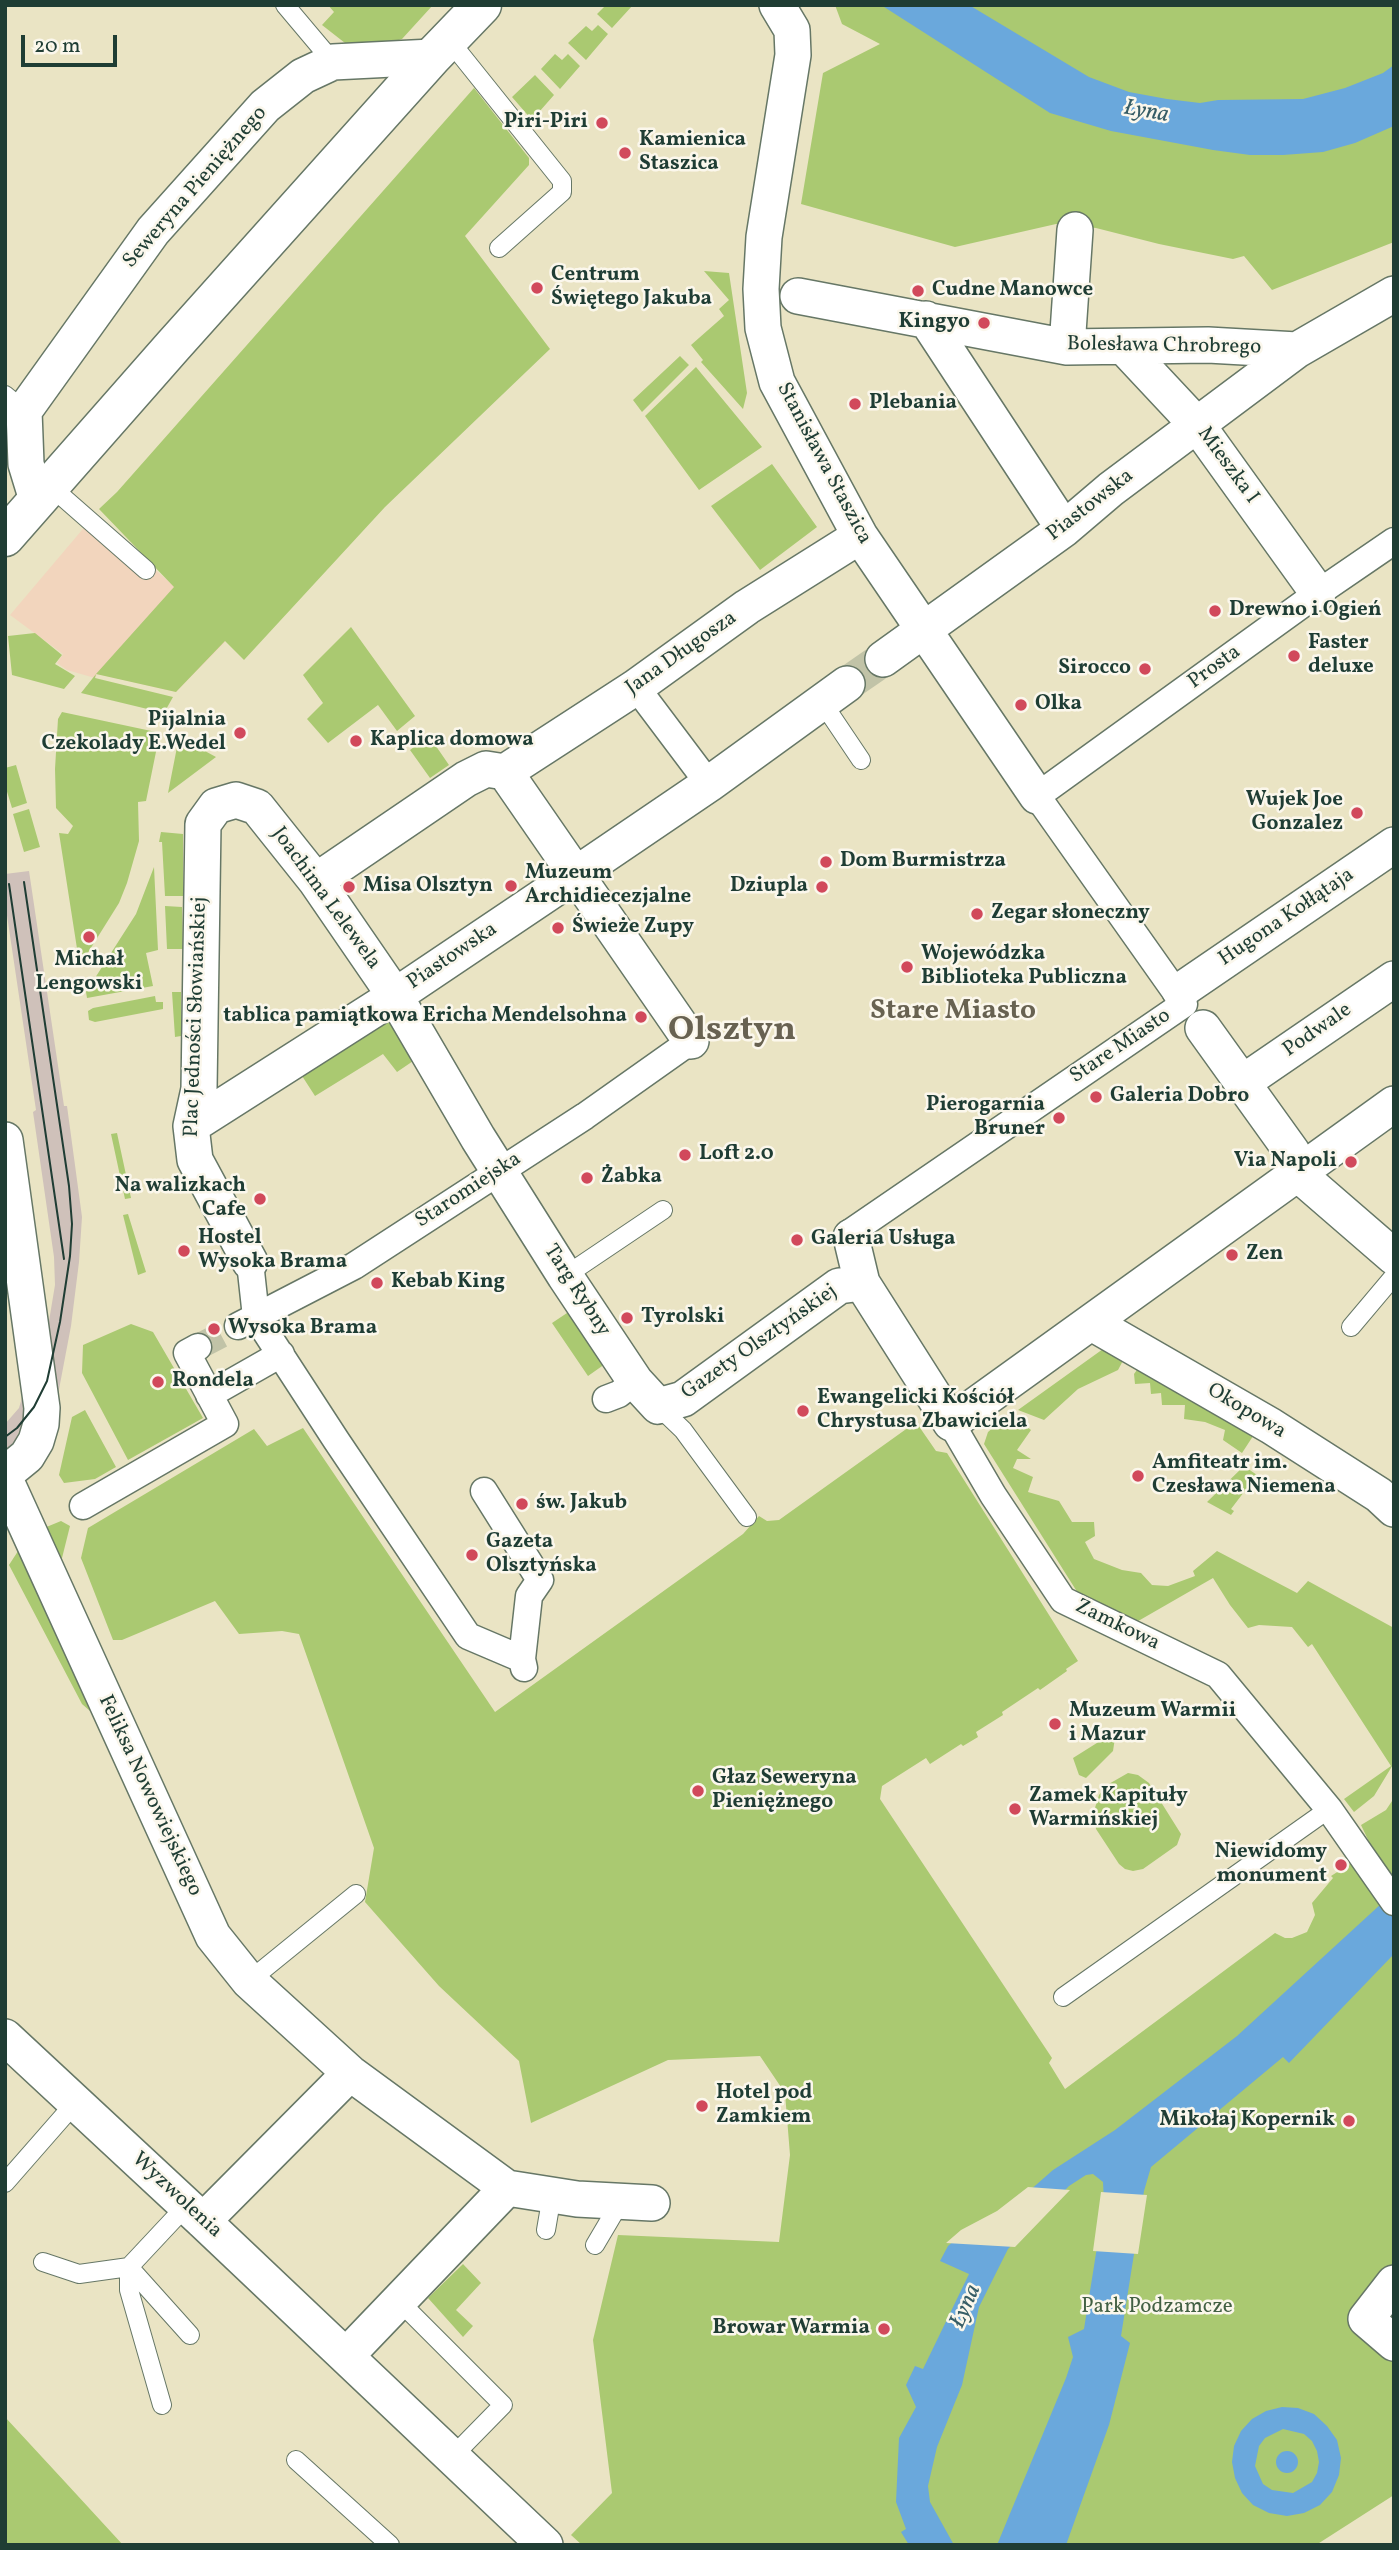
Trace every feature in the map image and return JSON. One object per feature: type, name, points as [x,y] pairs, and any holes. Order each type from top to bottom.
[{"type":"street","points":[[5,537],[482,5]]},
{"type":"street","name":"Stanisława Staszica","points":[[777,5],[792,30],[793,55],[764,237],[761,289],[763,328],[777,382],[860,536],[1037,796]]},
{"type":"street","name":"Seweryna Pieniężnego","points":[[43,493],[26,464],[15,403],[153,231],[265,106],[303,76],[333,62],[441,48]]},
{"type":"street","points":[[1067,347],[1074,230]]},
{"type":"street","points":[[1297,351],[1394,294]]},
{"type":"street","name":"Bolesława Chrobrego","points":[[798,296],[1067,347],[1209,345],[1297,351]]},
{"type":"street","points":[[926,319],[1064,529]]},
{"type":"street","name":"Mieszka I","points":[[1125,348],[1198,426],[1318,593]]},
{"type":"street","name":"Piastowska","points":[[883,659],[1064,529],[1111,489],[1297,351]]},
{"type":"street","name":"Jana Długosza","points":[[505,772],[636,687],[747,607],[860,536]]},
{"type":"street","name":"Prosta","points":[[1037,796],[1394,541]]},
{"type":"street","points":[[636,687],[709,784]]},
{"type":"street","name":"Piastowska","points":[[191,1126],[395,996],[575,875],[709,784],[835,693]]},
{"type":"street","points":[[316,881],[462,773],[486,769],[505,772],[691,1041]]},
{"type":"street","name":"Stare Miasto","points":[[852,1237],[851,1232],[1184,1004],[1037,796]]},
{"type":"street","name":"Plac Jedności Słowiańskiej","points":[[250,1262],[195,1160],[191,1126],[199,1089],[203,824],[209,812],[224,802],[236,800],[257,807]]},
{"type":"street","name":"Joachima Lelewela","points":[[257,807],[316,881],[395,996],[500,1171]]},
{"type":"street","name":"Hugona Kołłątaja","points":[[1242,1083],[1194,1015],[1394,845]]},
{"type":"street","name":"Podwale","points":[[1242,1083],[1394,979]]},
{"type":"street","name":"Staromiejska","points":[[247,1321],[354,1266],[585,1116],[691,1041]]},
{"type":"street","points":[[1242,1083],[1292,1152],[1297,1172],[1394,1257]]},
{"type":"street","points":[[951,1423],[1394,1104]]},
{"type":"street","points":[[5,1140],[42,1408],[36,1440],[27,1456],[5,1476]]},
{"type":"street","name":"Targ Rybny","points":[[500,1171],[568,1294],[633,1395]]},
{"type":"street","name":"Zamkowa","points":[[852,1237],[862,1283],[951,1423],[993,1495],[1063,1600],[1218,1675],[1329,1809],[1394,1902]]},
{"type":"street","points":[[250,1262],[247,1321],[281,1354],[468,1636],[523,1663],[529,1596],[540,1580],[484,1491]]},
{"type":"street","name":"Gazety Olsztyńskiej","points":[[633,1395],[683,1399],[839,1286],[862,1283]]},
{"type":"street","name":"Okopowa","points":[[1092,1323],[1271,1426],[1378,1495],[1394,1509]]},
{"type":"street","points":[[83,1506],[225,1424],[187,1353],[198,1347]]},
{"type":"street","points":[[209,1395],[281,1354]]},
{"type":"street","name":"Feliksa Nowowiejskiego","points":[[5,1476],[214,1936],[249,1981],[350,2073],[508,2188],[577,2199],[636,2202]]},
{"type":"street","name":"Wyzwolenia","points":[[5,2037],[545,2545]]},
{"type":"street","points":[[195,2213],[350,2073]]},
{"type":"street","points":[[346,2356],[508,2188]]},
{"type":"street","points":[[1394,2283],[1366,2319],[1394,2343]]},
{"type":"lane","points":[[285,5],[333,62]]},
{"type":"lane","points":[[441,48],[562,181],[562,192],[499,247]]},
{"type":"lane","points":[[43,493],[146,570]]},
{"type":"lane","points":[[835,693],[861,760]]},
{"type":"lane","points":[[568,1294],[663,1210]]},
{"type":"lane","points":[[1351,1328],[1394,1276]]},
{"type":"lane","points":[[633,1395],[683,1430],[747,1517]]},
{"type":"lane","points":[[1063,1997],[1329,1809]]},
{"type":"lane","points":[[249,1981],[356,1894]]},
{"type":"lane","points":[[5,2183],[75,2103]]},
{"type":"lane","points":[[546,2230],[552,2195]]},
{"type":"lane","points":[[595,2245],[636,2202]]},
{"type":"lane","points":[[43,2262],[79,2274],[129,2267],[195,2213]]},
{"type":"lane","points":[[129,2267],[190,2335]]},
{"type":"lane","points":[[129,2267],[129,2290],[162,2405]]},
{"type":"lane","points":[[399,2301],[503,2405],[452,2458]]},
{"type":"lane","points":[[296,2460],[390,2545]]},
{"type":"shaded area","points":[[93,517],[173,585],[225,642],[176,692],[97,674],[95,678],[67,670],[57,663],[63,654],[10,615]]},
{"type":"shaded area","points":[[29,871],[82,1217],[71,1326],[53,1421],[48,1327],[55,1285],[54,1257],[33,1112],[36,1110],[5,902],[5,874]]},
{"type":"shaded area","points":[[24,1391],[23,1423],[5,1453],[5,1424],[19,1408]]},
{"type":"green space","points":[[328,5],[433,5],[402,39],[375,48],[360,48],[345,43],[322,25],[334,12]]},
{"type":"green space","points":[[606,5],[633,5],[612,28],[597,14]]},
{"type":"green space","points":[[835,5],[1394,5],[1394,242],[1272,290],[1244,256],[1233,259],[1096,228],[1056,224],[955,247],[801,204],[823,73],[880,44],[842,24]]},
{"type":"green space","points":[[598,25],[608,34],[586,60],[568,43],[586,26],[592,31]]},
{"type":"green space","points":[[555,54],[562,60],[568,54],[580,66],[560,89],[541,69]]},
{"type":"green space","points":[[535,75],[554,95],[532,120],[512,97]]},
{"type":"green space","points":[[474,88],[529,158],[529,165],[465,236],[550,349],[385,507],[244,660],[225,641],[176,692],[96,674],[174,587],[99,509],[117,492]]},
{"type":"green space","points":[[704,271],[729,273],[747,393],[743,409],[701,362],[703,360],[691,345],[724,316],[719,309],[729,300]]},
{"type":"green space","points":[[680,356],[689,365],[642,412],[633,400]]},
{"type":"green space","points":[[696,367],[762,447],[699,490],[645,416]]},
{"type":"green space","points":[[772,464],[817,527],[760,570],[711,506]]},
{"type":"green space","points":[[351,627],[415,716],[397,731],[378,705],[328,743],[307,719],[323,703],[303,675]]},
{"type":"green space","points":[[35,633],[62,655],[55,664],[75,676],[64,689],[12,675],[8,636]]},
{"type":"green space","points":[[96,674],[95,678],[173,697],[164,713],[81,693]]},
{"type":"green space","points":[[62,712],[156,732],[159,737],[146,801],[138,802],[139,841],[127,883],[119,903],[84,959],[78,955],[59,833],[68,834],[73,826],[56,808],[58,719]]},
{"type":"green space","points":[[429,736],[449,765],[430,778],[410,750]]},
{"type":"green space","points":[[181,738],[216,757],[168,793],[178,742]]},
{"type":"green space","points":[[16,765],[27,803],[12,808],[5,785],[5,768]]},
{"type":"green space","points":[[29,809],[40,847],[24,852],[13,814]]},
{"type":"green space","points":[[161,832],[183,834],[183,896],[165,896],[162,842],[159,842]]},
{"type":"green space","points":[[154,867],[158,950],[146,953],[153,986],[87,998],[86,992],[136,914]]},
{"type":"green space","points":[[165,906],[182,907],[183,949],[167,949]]},
{"type":"green space","points":[[172,992],[181,992],[181,1036],[175,1037]]},
{"type":"green space","points":[[155,996],[156,1002],[163,1002],[163,1009],[95,1022],[89,1020],[88,1011],[93,1008]]},
{"type":"green space","points":[[383,1009],[419,1057],[397,1072],[383,1054],[315,1096],[295,1065]]},
{"type":"green space","points":[[117,1133],[131,1198],[125,1199],[111,1134]]},
{"type":"green space","points":[[128,1214],[146,1272],[138,1275],[123,1215]]},
{"type":"green space","points":[[570,1311],[605,1364],[588,1376],[552,1323]]},
{"type":"green space","points":[[131,1324],[153,1332],[203,1418],[128,1460],[82,1373],[83,1345]]},
{"type":"green space","points":[[1110,1344],[1126,1355],[1118,1370],[1078,1389],[1044,1420],[1018,1410]]},
{"type":"green space","points":[[1142,1363],[1257,1430],[1242,1453],[1223,1440],[1225,1430],[1205,1422],[1184,1419],[1185,1405],[1162,1405],[1161,1393],[1151,1394],[1150,1383],[1135,1384],[1134,1374]]},
{"type":"green space","points":[[85,1410],[116,1467],[95,1479],[64,1483],[59,1475],[72,1417]]},
{"type":"green space","points":[[1001,1421],[1026,1426],[1031,1430],[1017,1450],[1031,1459],[1017,1459],[1013,1468],[1033,1477],[1028,1492],[1059,1501],[1072,1522],[1094,1522],[1095,1536],[1085,1542],[1094,1559],[1122,1570],[1141,1573],[1152,1585],[1168,1586],[1195,1576],[1193,1571],[1217,1551],[1297,1593],[1308,1581],[1394,1628],[1394,1763],[1374,1796],[1354,1812],[1344,1799],[1391,1766],[1312,1644],[1308,1647],[1292,1627],[1259,1625],[1248,1628],[1213,1578],[1133,1624],[1081,1598],[984,1444],[988,1432]]},
{"type":"green space","name":"Park Podzamcze","points":[[916,1422],[936,1451],[947,1453],[1078,1661],[1040,1690],[1038,1688],[1002,1712],[1003,1715],[976,1732],[978,1737],[963,1746],[961,1744],[930,1764],[926,1758],[882,1786],[880,1799],[1052,2058],[1049,2063],[1065,2089],[1275,1933],[1292,1938],[1307,1932],[1315,1915],[1312,1903],[1333,1878],[1331,1876],[1371,1846],[1361,1825],[1386,1810],[1394,1798],[1394,2495],[1316,2545],[582,2545],[571,2535],[612,2493],[593,2340],[618,2235],[779,2242],[790,2155],[785,2093],[760,2056],[668,2060],[531,2123],[519,2061],[439,1986],[365,1902],[374,1848],[299,1634],[282,1631],[239,1634],[215,1601],[122,1640],[113,1640],[81,1558],[88,1528],[254,1429],[267,1446],[303,1428],[495,1712],[743,1534],[759,1516],[767,1521],[779,1520]]},
{"type":"green space","points":[[1244,1466],[1257,1475],[1231,1509],[1234,1511],[1231,1515],[1207,1502]]},
{"type":"green space","points":[[61,1521],[70,1526],[62,1558],[58,1563],[44,1528]]},
{"type":"green space","points":[[20,1548],[90,1711],[82,1704],[9,1565]]},
{"type":"green space","points":[[1116,1731],[1113,1751],[1086,1778],[1079,1775],[1073,1758]]},
{"type":"green space","points":[[1128,1773],[1138,1775],[1149,1783],[1181,1834],[1177,1845],[1143,1869],[1133,1871],[1119,1864],[1096,1829],[1094,1811],[1099,1795],[1107,1785]]},
{"type":"green space","points":[[463,2264],[481,2283],[456,2310],[473,2326],[463,2337],[428,2298]]},
{"type":"green space","points":[[5,2417],[66,2483],[123,2545],[5,2545]]},
{"type":"water","name":"Łyna","points":[[881,5],[969,5],[1089,77],[1129,92],[1200,103],[1218,100],[1303,99],[1345,88],[1383,73],[1394,65],[1394,126],[1355,143],[1323,152],[1283,155],[1250,155],[1213,150],[1111,131],[1050,113]]},
{"type":"water","name":"Łyna","points":[[1394,1892],[1394,1954],[1289,2063],[1283,2057],[1151,2167],[1144,2191],[1121,2336],[1130,2343],[1109,2425],[1066,2545],[997,2545],[1066,2378],[1073,2357],[1068,2337],[1084,2329],[1104,2203],[1103,2182],[1093,2174],[1086,2175],[1069,2186],[1008,2249],[979,2307],[962,2385],[937,2447],[928,2486],[930,2502],[954,2545],[909,2545],[901,2532],[906,2529],[896,2502],[899,2438],[916,2407],[906,2385],[915,2366],[923,2369],[969,2274],[940,2261],[948,2246],[963,2233],[1020,2199],[1053,2170],[1115,2130],[1237,2036]]},
{"type":"water","points":[[1282,2407],[1298,2408],[1314,2414],[1337,2440],[1341,2458],[1339,2475],[1332,2492],[1320,2505],[1304,2513],[1287,2516],[1269,2513],[1253,2505],[1242,2493],[1235,2478],[1232,2462],[1234,2446],[1241,2431],[1252,2419],[1266,2411]],"holes":[[[1283,2429],[1304,2434],[1312,2441],[1319,2462],[1312,2482],[1293,2493],[1272,2490],[1263,2484],[1255,2466],[1259,2446],[1265,2438]]]},
{"type":"water","points":[[1287,2451],[1295,2454],[1298,2462],[1295,2470],[1287,2473],[1279,2470],[1276,2462],[1279,2454]]},
{"type":"pier","points":[[1028,2187],[1070,2190],[1015,2247],[946,2243],[961,2230],[997,2211]]},
{"type":"pier","points":[[1101,2192],[1147,2195],[1138,2254],[1093,2251]]},
{"type":"tunnel","points":[[847,684],[883,659]]},
{"type":"tunnel","points":[[198,1347],[238,1326]]},
{"type":"tram line","points":[[5,1437],[17,1428],[34,1407],[47,1381],[60,1322],[72,1224],[69,1186],[24,882]]},
{"type":"tram line","points":[[9,884],[64,1259]]},
{"type":"place","name":"Piri-Piri","points":[[602,123]]},
{"type":"place","name":"Kamienica Staszica","points":[[625,153]]},
{"type":"place","name":"Centrum Świętego Jakuba","points":[[537,288]]},
{"type":"place","name":"Cudne Manowce","points":[[918,291]]},
{"type":"place","name":"Kingyo","points":[[984,323]]},
{"type":"place","name":"Plebania","points":[[855,404]]},
{"type":"place","name":"Drewno i Ogień","points":[[1215,611]]},
{"type":"place","name":"Faster deluxe","points":[[1294,656]]},
{"type":"place","name":"Sirocco","points":[[1145,669]]},
{"type":"place","name":"Olka","points":[[1021,705]]},
{"type":"place","name":"Pijalnia Czekolady E.Wedel","points":[[240,733]]},
{"type":"place","name":"Kaplica domowa","points":[[356,741]]},
{"type":"place","name":"Wujek Joe Gonzalez","points":[[1357,813]]},
{"type":"place","name":"Dom Burmistrza","points":[[826,862]]},
{"type":"place","name":"Muzeum Archidiecezjalne","points":[[511,886]]},
{"type":"place","name":"Misa Olsztyn","points":[[349,887]]},
{"type":"place","name":"Dziupla","points":[[822,887]]},
{"type":"place","name":"Zegar słoneczny","points":[[977,914]]},
{"type":"place","name":"Świeże Zupy","points":[[558,928]]},
{"type":"place","name":"Michał Lengowski","points":[[89,937]]},
{"type":"place","name":"Wojewódzka Biblioteka Publiczna","points":[[907,967]]},
{"type":"place","name":"tablica pamiątkowa Ericha Mendelsohna","points":[[641,1017]]},
{"type":"place","name":"Galeria Dobro","points":[[1096,1097]]},
{"type":"place","name":"Pierogarnia Bruner","points":[[1059,1118]]},
{"type":"place","name":"Loft 2.0","points":[[685,1155]]},
{"type":"place","name":"Via Napoli","points":[[1351,1162]]},
{"type":"place","name":"Żabka","points":[[587,1178]]},
{"type":"place","name":"Na walizkach Cafe","points":[[260,1199]]},
{"type":"place","name":"Galeria Usługa","points":[[797,1240]]},
{"type":"place","name":"Hostel Wysoka Brama","points":[[184,1251]]},
{"type":"place","name":"Zen","points":[[1232,1255]]},
{"type":"place","name":"Kebab King","points":[[377,1283]]},
{"type":"place","name":"Tyrolski","points":[[627,1318]]},
{"type":"place","name":"Wysoka Brama","points":[[214,1329]]},
{"type":"place","name":"Rondela","points":[[158,1382]]},
{"type":"place","name":"Ewangelicki Kościół Chrystusa Zbawiciela","points":[[803,1411]]},
{"type":"place","name":"Amfiteatr im. Czesława Niemena","points":[[1138,1476]]},
{"type":"place","name":"św. Jakub","points":[[522,1504]]},
{"type":"place","name":"Gazeta Olsztyńska","points":[[472,1555]]},
{"type":"place","name":"Muzeum Warmii i Mazur","points":[[1055,1724]]},
{"type":"place","name":"Głaz Seweryna Pieniężnego","points":[[698,1791]]},
{"type":"place","name":"Zamek Kapituły Warmińskiej","points":[[1015,1809]]},
{"type":"place","name":"Niewidomy monument","points":[[1341,1865]]},
{"type":"place","name":"Hotel pod Zamkiem","points":[[702,2106]]},
{"type":"place","name":"Mikołaj Kopernik","points":[[1349,2121]]},
{"type":"place","name":"Browar Warmia","points":[[884,2329]]},
{"type":"district","name":"Stare Miasto","points":[[953,1013]]},
{"type":"district","name":"Olsztyn","points":[[732,1033]]}]
